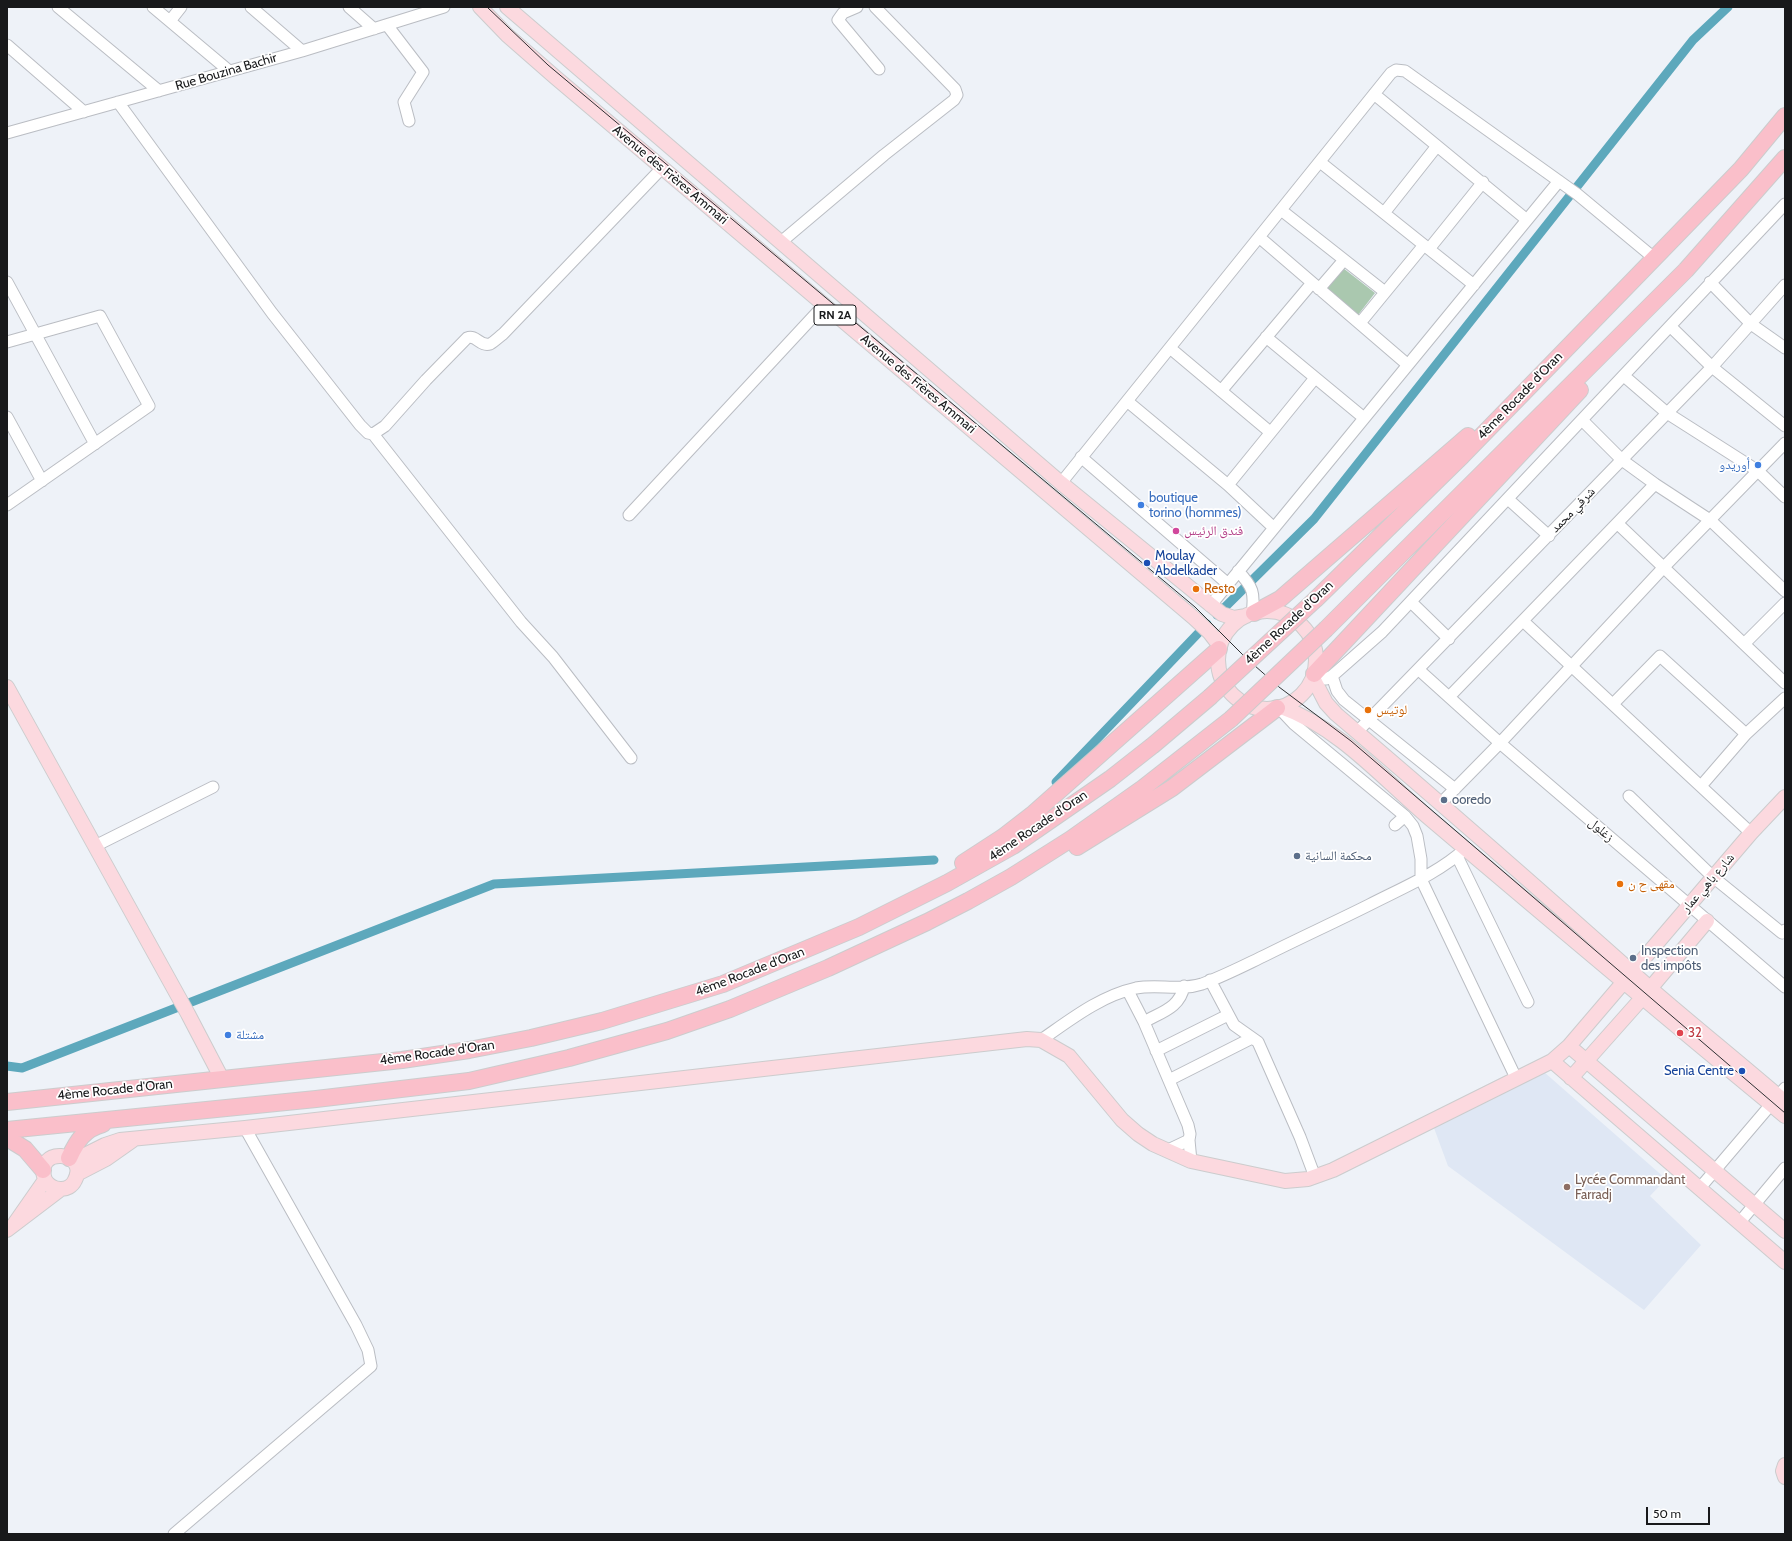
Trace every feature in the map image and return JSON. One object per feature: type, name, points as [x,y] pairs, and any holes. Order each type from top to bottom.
[{"type":"highway","name":"4ème Rocade d'Oran","points":[[7,1102],[402,1060],[469,1050],[552,1033],[602,1021],[723,984],[859,927],[948,883],[1012,846],[1110,779],[1210,698],[1316,599],[1457,461],[1741,169],[1785,116]]},
{"type":"highway","name":"4ème Rocade d'Oran","points":[[7,1130],[332,1097],[462,1082],[562,1060],[660,1033],[730,1009],[828,968],[927,922],[1011,877],[1071,839],[1144,788],[1231,719],[1326,629],[1686,270],[1785,158]]},
{"type":"highway","points":[[1314,676],[1550,422],[1686,270]]},
{"type":"highway","points":[[1251,614],[1280,599],[1514,397],[1535,381]]},
{"type":"highway","points":[[859,927],[936,880],[1009,832],[1064,786],[1220,648]]},
{"type":"highway","points":[[927,922],[1045,866],[1117,823],[1172,788],[1279,708]]},
{"type":"highway","points":[[71,1159],[79,1138],[93,1126],[121,1118]]},
{"type":"highway","points":[[7,1138],[25,1149],[44,1175]]},
{"type":"main road","name":"Avenue des Frères Ammari","points":[[480,7],[507,35],[549,72],[1194,618],[1210,633],[1220,648]]},
{"type":"main road","name":"Avenue des Frères Ammari","points":[[507,7],[1061,483],[1210,606]]},
{"type":"main road","name":"RN 2A","points":[[1210,606],[1222,614],[1234,618],[1251,614]]},
{"type":"main road","points":[[1279,708],[1300,696],[1314,676],[1316,651],[1306,630],[1298,622],[1288,616],[1277,612],[1266,611],[1251,614],[1239,620],[1227,632],[1220,648],[1218,663],[1221,677],[1227,689],[1237,699],[1250,706],[1263,709],[1279,708],[1308,719],[1334,735],[1461,852],[1629,977]]},
{"type":"main road","points":[[1314,676],[1330,708],[1441,803],[1647,993],[1780,1098],[1785,1116]]},
{"type":"main road","points":[[7,687],[181,1001],[222,1079]]},
{"type":"main road","name":"شارع باهي عمار","points":[[1041,1040],[1069,1056],[1122,1120],[1138,1134],[1153,1144],[1191,1161],[1285,1181],[1308,1180],[1333,1170],[1552,1061],[1569,1046],[1629,977],[1688,905],[1751,833],[1785,797]]},
{"type":"main road","points":[[1572,1078],[1647,993],[1707,921]]},
{"type":"main road","points":[[71,1159],[105,1145],[136,1137],[245,1128],[1027,1039],[1041,1040]]},
{"type":"main road","points":[[1569,1046],[1785,1231]]},
{"type":"main road","points":[[1552,1061],[1785,1262]]},
{"type":"main road","points":[[77,1174],[106,1159],[136,1137]]},
{"type":"main road","points":[[55,1156],[64,1156],[71,1159],[76,1165],[77,1174],[76,1179],[70,1186],[61,1189],[11,1227],[44,1175],[47,1162],[55,1156]]},
{"type":"main road","points":[[44,1175],[51,1187],[61,1189]]},
{"type":"main road","points":[[1785,1465],[1783,1471],[1785,1477]]},
{"type":"street","points":[[58,7],[159,91]]},
{"type":"street","points":[[153,7],[228,70]]},
{"type":"street","points":[[170,21],[181,7]]},
{"type":"street","points":[[251,7],[302,50]]},
{"type":"street","points":[[349,7],[374,29]]},
{"type":"street","name":"Rue Bouzina Bachir","points":[[8,132],[159,91],[374,29],[444,7]]},
{"type":"street","points":[[857,7],[843,13],[838,20],[879,69]]},
{"type":"street","points":[[781,242],[884,155],[954,100],[957,95],[955,89],[875,7]]},
{"type":"street","points":[[387,25],[423,72],[404,102],[409,121]]},
{"type":"street","points":[[7,45],[84,112]]},
{"type":"street","points":[[1061,483],[1394,71],[1400,69],[1405,71],[1563,183],[1654,258]]},
{"type":"street","points":[[1374,94],[1483,182],[1527,220]]},
{"type":"street","points":[[118,102],[272,313],[360,424],[368,433],[373,434],[516,616],[553,657],[631,758]]},
{"type":"street","points":[[1384,213],[1437,146]]},
{"type":"street","points":[[1320,162],[1474,285]]},
{"type":"street","points":[[373,434],[385,426],[426,380],[467,338],[470,336],[482,344],[491,344],[503,334],[662,168]]},
{"type":"street","points":[[1360,324],[1385,292],[1427,247],[1483,182]]},
{"type":"street","points":[[1210,606],[1228,584],[1245,579],[1274,528],[1527,220],[1563,183]]},
{"type":"street","points":[[1314,676],[1326,679],[1332,676],[1382,632],[1671,327],[1710,282],[1785,204]]},
{"type":"street","points":[[1281,210],[1385,292]]},
{"type":"street","points":[[1259,237],[1408,365]]},
{"type":"street","points":[[1222,391],[1266,337],[1344,260]]},
{"type":"street","points":[[1710,282],[1751,324],[1785,348]]},
{"type":"street","name":"شرفي محمد","points":[[1357,732],[1419,670],[1712,367],[1785,285]]},
{"type":"street","points":[[8,286],[95,444]]},
{"type":"street","points":[[629,515],[824,306]]},
{"type":"street","points":[[7,342],[100,316],[149,406],[7,505]]},
{"type":"street","points":[[1671,327],[1712,367],[1785,426]]},
{"type":"street","points":[[1266,337],[1364,418]]},
{"type":"street","points":[[1170,348],[1270,432]]},
{"type":"street","points":[[1624,376],[1667,413],[1758,471],[1785,497]]},
{"type":"street","points":[[1228,485],[1315,378]]},
{"type":"street","points":[[1127,401],[1228,485],[1274,528]]},
{"type":"street","points":[[7,417],[42,481]]},
{"type":"street","points":[[1582,420],[1622,460],[1655,484],[1710,520],[1785,591]]},
{"type":"street","points":[[1441,803],[1500,743],[1664,567],[1785,443]]},
{"type":"street","points":[[1082,457],[1228,584]]},
{"type":"street","points":[[1449,697],[1618,524],[1655,484]]},
{"type":"street","points":[[1508,499],[1549,536]]},
{"type":"street","points":[[1618,524],[1785,683]]},
{"type":"street","points":[[1245,579],[1254,597],[1251,614]]},
{"type":"street","points":[[1411,602],[1449,639]]},
{"type":"street","points":[[1744,644],[1785,603]]},
{"type":"street","points":[[1523,621],[1751,833]]},
{"type":"street","points":[[1613,704],[1660,656],[1746,734]]},
{"type":"street","name":"زغلول","points":[[1419,670],[1500,743],[1785,987]]},
{"type":"street","points":[[1332,676],[1341,697],[1368,721],[1456,789]]},
{"type":"street","points":[[1701,786],[1746,734],[1785,698]]},
{"type":"street","points":[[1279,708],[1294,724],[1405,816],[1413,826],[1417,836],[1422,859],[1421,879],[1516,1078]]},
{"type":"street","points":[[95,846],[213,787]]},
{"type":"street","points":[[1629,796],[1713,877],[1782,933],[1785,930]]},
{"type":"street","points":[[1395,825],[1405,816]]},
{"type":"street","points":[[1041,1040],[1086,1009],[1114,995],[1137,988],[1184,986],[1200,984],[1210,980],[1338,921],[1421,879],[1461,852],[1528,1002]]},
{"type":"street","points":[[1210,980],[1234,1025],[1258,1042],[1300,1137],[1315,1177]]},
{"type":"street","points":[[1144,1022],[1178,1003],[1182,996],[1184,986]]},
{"type":"street","points":[[1128,991],[1144,1022],[1188,1125],[1190,1134],[1188,1140],[1191,1161]]},
{"type":"street","points":[[1156,1051],[1228,1015]]},
{"type":"street","points":[[1169,1080],[1252,1038]]},
{"type":"street","points":[[1699,1189],[1714,1170],[1780,1098]]},
{"type":"street","points":[[174,1534],[371,1366],[368,1350],[356,1325],[245,1128]]},
{"type":"street","points":[[1168,1150],[1188,1140]]},
{"type":"street","points":[[1739,1223],[1785,1168]]},
{"type":"shaded area","name":"Lycée Commandant Farradj","points":[[1544,1072],[1666,1179],[1650,1196],[1701,1245],[1644,1310],[1448,1166],[1434,1128]]},
{"type":"green space","points":[[1343,268],[1375,293],[1358,315],[1326,288]]},
{"type":"waterway","points":[[1217,615],[1314,519],[1693,40],[1728,7]]},
{"type":"waterway","points":[[1056,782],[1207,624]]},
{"type":"waterway","points":[[7,1066],[22,1068],[494,884],[934,860]]},
{"type":"tram line","points":[[487,7],[548,65],[1195,607],[1246,658],[1279,687],[1351,741],[1785,1113]]},
{"type":"place","name":"أوريدو","points":[[1758,465]]},
{"type":"place","name":"boutique torino (hommes)","points":[[1141,505]]},
{"type":"place","name":"فندق الرئيس","points":[[1176,531]]},
{"type":"place","name":"Moulay Abdelkader","points":[[1147,563]]},
{"type":"place","name":"Resto","points":[[1196,589]]},
{"type":"place","name":"لوتيس","points":[[1368,710]]},
{"type":"place","name":"ooredo","points":[[1444,800]]},
{"type":"place","name":"محكمة السانية","points":[[1297,856]]},
{"type":"place","name":"مقهى ح ن","points":[[1620,884]]},
{"type":"place","name":"Inspection des impôts","points":[[1633,958]]},
{"type":"place","name":"32","points":[[1680,1033]]},
{"type":"place","name":"مشتلة","points":[[228,1035]]},
{"type":"place","name":"Senia Centre","points":[[1742,1071]]},
{"type":"place","name":"Lycée Commandant Farradj","points":[[1567,1187]]}]
